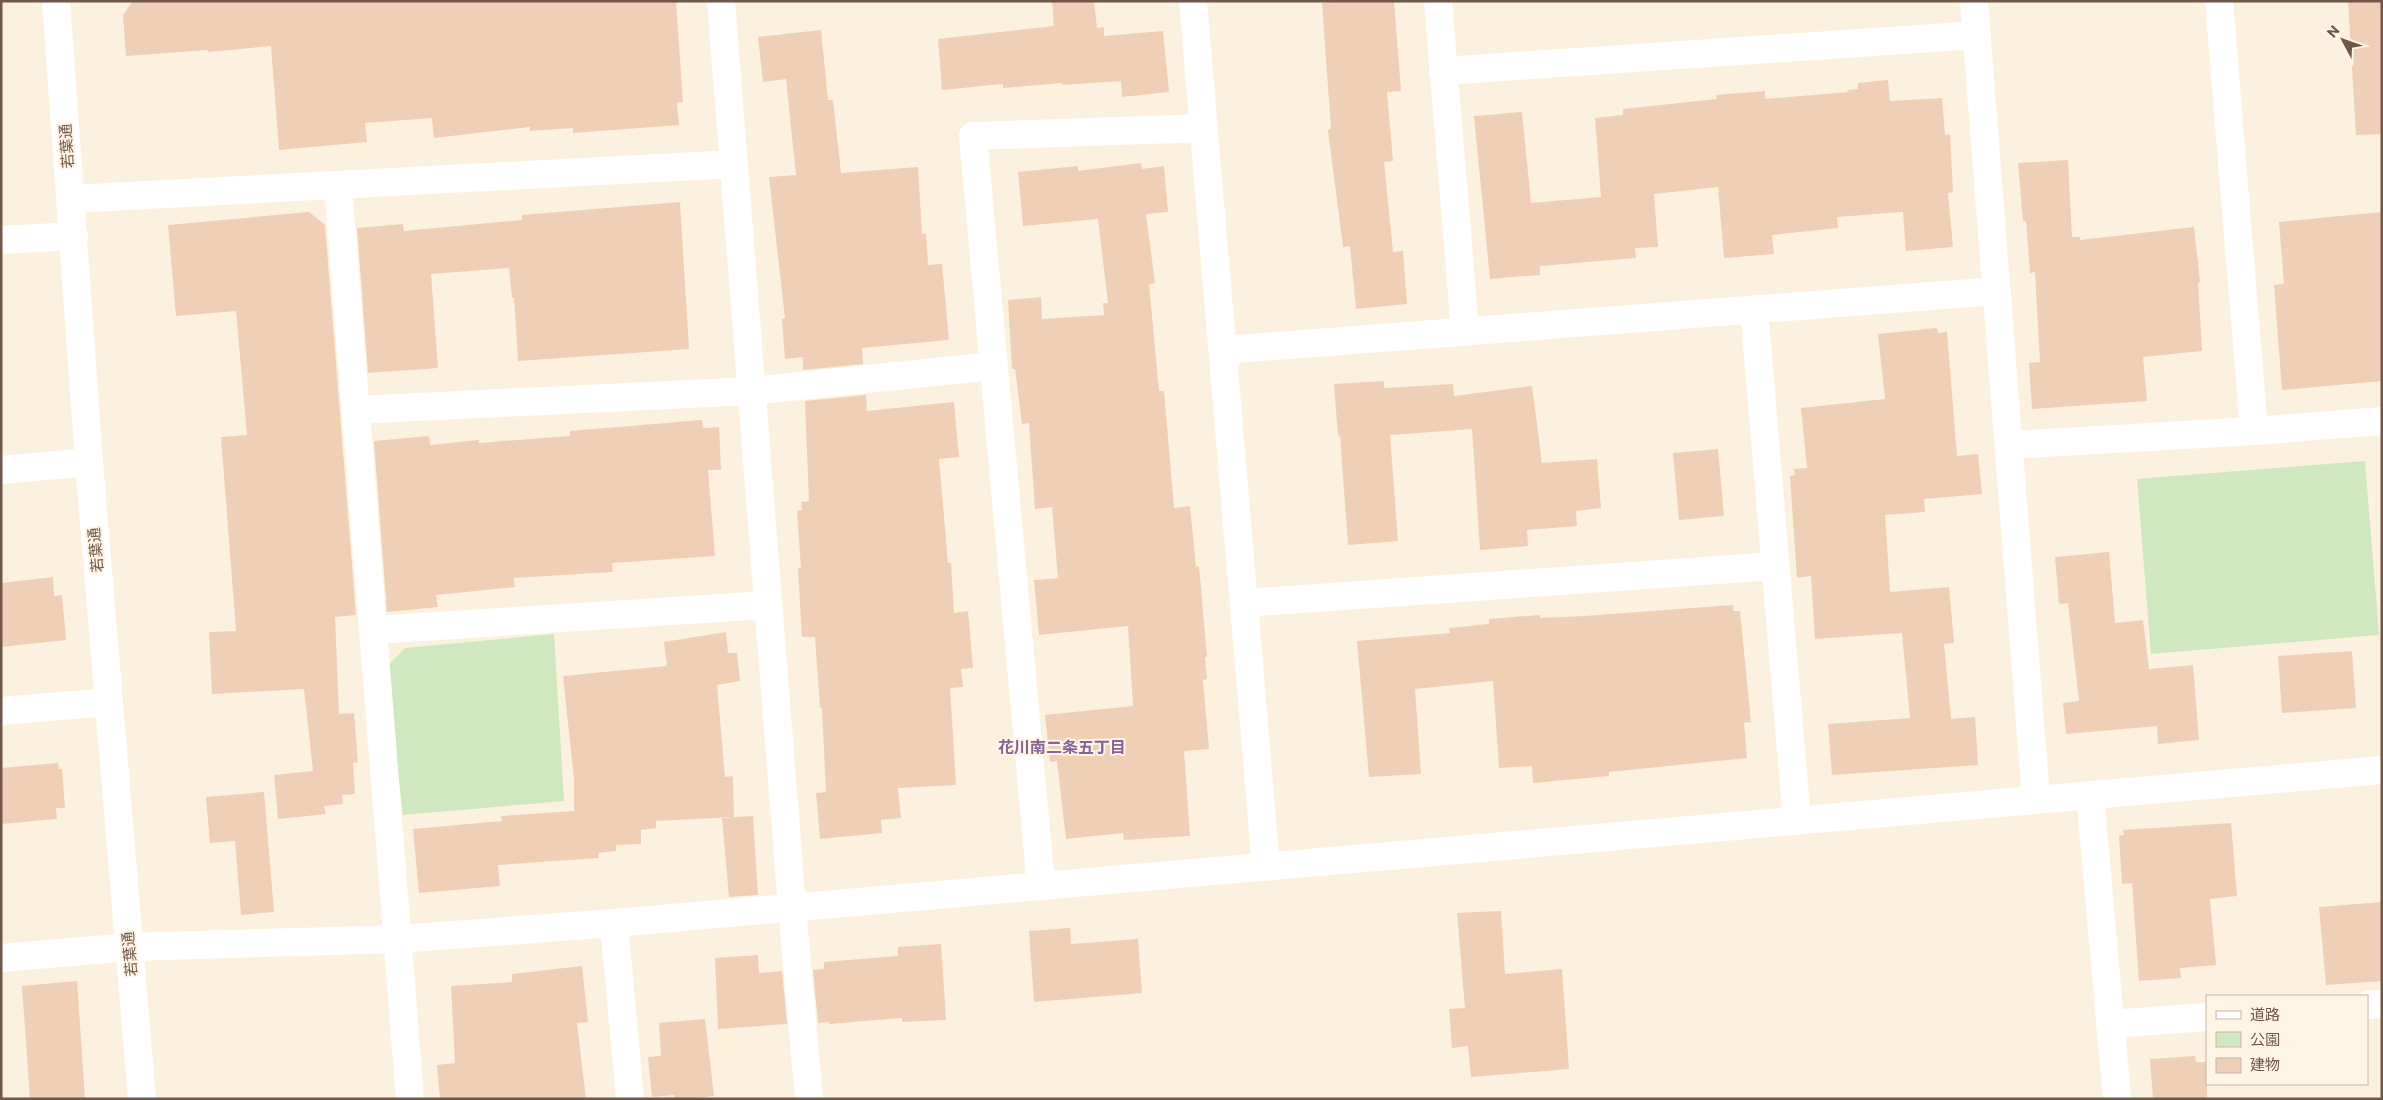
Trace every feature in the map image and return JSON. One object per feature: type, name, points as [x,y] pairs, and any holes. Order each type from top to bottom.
[{"type":"street","name":"若葉通","points":[[56,1],[89,462],[142,1099]]},
{"type":"street","points":[[721,1],[792,907],[809,1099]]},
{"type":"street","points":[[1194,1],[1266,867]]},
{"type":"street","points":[[1438,1],[1464,331]]},
{"type":"street","points":[[1974,1],[2036,800]]},
{"type":"street","points":[[2219,1],[2254,432]]},
{"type":"street","points":[[1443,71],[1977,35]]},
{"type":"street","points":[[1041,886],[972,136],[1204,128]]},
{"type":"street","points":[[71,199],[733,164]]},
{"type":"street","points":[[338,185],[410,1099]]},
{"type":"street","points":[[1,240],[74,236]]},
{"type":"street","points":[[1223,350],[1997,291]]},
{"type":"street","points":[[1754,310],[1797,821]]},
{"type":"street","points":[[356,410],[751,390],[993,366]]},
{"type":"street","points":[[2009,445],[2254,432],[2382,421]]},
{"type":"street","points":[[1,470],[89,462]]},
{"type":"street","points":[[1244,603],[1775,566]]},
{"type":"street","points":[[374,630],[768,605]]},
{"type":"street","points":[[1,711],[109,702]]},
{"type":"street","points":[[1,958],[130,947],[398,939],[614,923],[2382,770]]},
{"type":"street","points":[[2090,795],[2117,1099]]},
{"type":"street","points":[[614,923],[630,1099]]},
{"type":"street","points":[[2368,1006],[2382,1004]]},
{"type":"street","points":[[2110,1024],[2206,1017]]},
{"type":"green space","points":[[2365,461],[2379,635],[2151,654],[2137,479]]},
{"type":"green space","points":[[554,634],[564,801],[403,815],[386,668],[405,648]]},
{"type":"building","points":[[133,1],[676,1],[683,102],[677,103],[679,125],[573,133],[573,128],[530,131],[530,127],[434,138],[432,118],[365,123],[367,142],[279,150],[271,46],[208,52],[208,50],[126,56],[123,15]]},
{"type":"building","points":[[1052,1],[1094,1],[1097,28],[1104,27],[1104,36],[1163,31],[1169,92],[1122,97],[1121,81],[1003,88],[1003,84],[942,90],[938,39],[1054,26]]},
{"type":"building","points":[[1338,1],[1394,1],[1401,91],[1387,92],[1393,161],[1384,162],[1393,252],[1403,251],[1407,304],[1356,309],[1350,246],[1343,247],[1328,130],[1331,129],[1322,3]]},
{"type":"building","points":[[2348,1],[2382,1],[2382,134],[2356,135]]},
{"type":"building","points":[[821,30],[828,100],[833,100],[841,173],[918,167],[922,234],[926,233],[928,265],[942,264],[949,340],[862,348],[863,364],[803,370],[803,357],[785,359],[782,319],[785,318],[769,177],[796,175],[786,79],[763,82],[758,37]]},
{"type":"building","points":[[1888,80],[1890,101],[1942,98],[1945,135],[1950,134],[1953,192],[1948,193],[1953,247],[1906,251],[1903,212],[1837,217],[1838,228],[1772,235],[1774,254],[1724,258],[1718,187],[1654,194],[1658,247],[1635,248],[1636,258],[1540,266],[1540,275],[1490,279],[1474,116],[1522,112],[1531,203],[1601,197],[1595,118],[1623,115],[1623,109],[1717,99],[1716,95],[1765,91],[1765,99],[1848,92],[1847,90],[1858,89],[1858,83]]},
{"type":"building","points":[[2068,160],[2072,237],[2080,237],[2080,240],[2194,227],[2200,282],[2198,283],[2202,351],[2143,357],[2147,401],[2032,409],[2029,363],[2040,362],[2035,272],[2030,273],[2026,221],[2023,221],[2018,163]]},
{"type":"building","points":[[1141,163],[1142,169],[1164,166],[1168,212],[1146,214],[1155,283],[1149,284],[1159,391],[1164,391],[1174,508],[1190,506],[1196,567],[1199,566],[1207,657],[1205,657],[1207,679],[1203,680],[1209,749],[1184,751],[1190,836],[1124,840],[1123,833],[1066,839],[1057,761],[1050,762],[1045,715],[1133,706],[1128,626],[1039,635],[1034,580],[1058,578],[1052,507],[1035,509],[1029,423],[1022,424],[1015,369],[1012,369],[1008,300],[1041,297],[1042,319],[1104,315],[1103,303],[1108,303],[1098,219],[1023,226],[1018,172],[1078,166],[1078,171]]},
{"type":"building","points":[[680,202],[689,349],[518,361],[514,297],[512,298],[509,268],[431,274],[438,368],[368,373],[357,228],[403,224],[404,231],[522,220],[522,215]]},
{"type":"building","points":[[309,212],[325,225],[356,615],[335,617],[339,714],[354,713],[358,762],[353,763],[355,794],[342,795],[343,804],[324,806],[326,814],[278,819],[274,775],[313,771],[304,689],[212,694],[209,632],[236,631],[221,437],[247,435],[236,311],[176,316],[168,225]]},
{"type":"building","points":[[2382,212],[2382,381],[2282,390],[2274,285],[2284,284],[2279,222]]},
{"type":"building","points":[[1937,328],[1938,333],[1947,332],[1957,456],[1978,454],[1982,494],[1924,499],[1925,512],[1885,515],[1890,592],[1949,587],[1954,643],[1944,644],[1951,719],[1975,717],[1978,765],[1832,775],[1828,724],[1910,718],[1902,633],[1815,639],[1811,576],[1797,578],[1790,476],[1795,475],[1794,469],[1807,468],[1801,408],[1885,399],[1878,334]]},
{"type":"building","points":[[1384,381],[1384,388],[1453,384],[1454,396],[1532,386],[1542,463],[1597,459],[1601,508],[1576,511],[1577,526],[1527,530],[1528,546],[1480,550],[1472,429],[1390,435],[1398,541],[1348,545],[1340,435],[1338,436],[1334,384]]},
{"type":"building","points":[[866,395],[867,411],[954,402],[959,457],[939,459],[948,563],[951,563],[954,613],[968,611],[973,668],[961,669],[963,687],[950,688],[956,785],[898,788],[901,818],[881,820],[882,833],[820,839],[816,793],[826,792],[822,708],[820,708],[815,637],[802,637],[798,568],[801,568],[797,511],[802,510],[801,502],[809,501],[805,401]]},
{"type":"building","points":[[702,420],[703,428],[719,427],[721,470],[708,470],[715,556],[612,563],[613,572],[514,578],[515,587],[436,595],[438,607],[387,612],[374,441],[429,436],[430,445],[479,440],[479,443],[570,436],[570,431]]},
{"type":"building","points":[[1718,449],[1724,516],[1679,520],[1673,453]]},
{"type":"building","points":[[2109,552],[2115,623],[2143,620],[2149,669],[2193,665],[2199,740],[2158,744],[2157,726],[2066,734],[2063,703],[2079,701],[2068,603],[2059,604],[2055,557]]},
{"type":"building","points":[[53,577],[54,596],[62,595],[66,640],[1,647],[1,583]]},
{"type":"building","points":[[1733,605],[1733,611],[1740,611],[1751,722],[1744,723],[1747,758],[1609,772],[1609,776],[1533,783],[1532,766],[1499,768],[1493,681],[1415,689],[1421,774],[1369,777],[1357,641],[1450,633],[1449,628],[1489,624],[1489,619],[1540,615],[1540,618],[1585,616]]},
{"type":"building","points":[[726,632],[728,653],[737,653],[740,681],[717,685],[725,777],[733,776],[734,817],[656,821],[656,828],[641,830],[641,844],[616,845],[616,851],[598,853],[599,858],[498,865],[500,886],[419,893],[413,829],[502,821],[501,816],[574,811],[574,779],[563,676],[667,666],[664,642]]},
{"type":"building","points":[[2352,651],[2356,708],[2282,713],[2278,656]]},
{"type":"building","points":[[58,763],[59,769],[62,769],[65,808],[56,808],[57,819],[1,824],[1,768]]},
{"type":"building","points":[[264,792],[274,912],[241,915],[235,841],[210,843],[206,797]]},
{"type":"building","points":[[753,816],[758,895],[729,897],[722,818]]},
{"type":"building","points":[[2231,823],[2237,896],[2210,899],[2216,965],[2180,968],[2181,978],[2139,981],[2132,883],[2122,884],[2119,836],[2124,835],[2123,830]]},
{"type":"building","points":[[2382,902],[2382,981],[2326,985],[2319,907]]},
{"type":"building","points":[[1501,911],[1505,974],[1562,969],[1569,1069],[1471,1077],[1468,1046],[1452,1048],[1449,1009],[1465,1008],[1457,913]]},
{"type":"building","points":[[1070,928],[1071,944],[1138,939],[1142,993],[1034,1002],[1029,931]]},
{"type":"building","points":[[941,944],[946,1020],[902,1022],[902,1018],[829,1024],[829,1022],[818,1023],[813,970],[824,969],[824,962],[898,956],[898,947]]},
{"type":"building","points":[[758,955],[759,973],[782,971],[787,1024],[718,1029],[715,958]]},
{"type":"building","points":[[582,966],[588,1022],[577,1023],[586,1099],[440,1099],[437,1065],[455,1063],[451,986],[512,982],[512,974]]},
{"type":"building","points":[[77,981],[85,1099],[30,1099],[22,986]]},
{"type":"building","points":[[705,1019],[714,1096],[688,1099],[675,1099],[674,1095],[652,1097],[648,1057],[661,1056],[659,1023]]},
{"type":"building","points":[[2195,1056],[2196,1062],[2206,1062],[2207,1099],[2153,1099],[2150,1059]]},
{"type":"district","name":"花川南二条五丁目","points":[[1062,747]]}]
